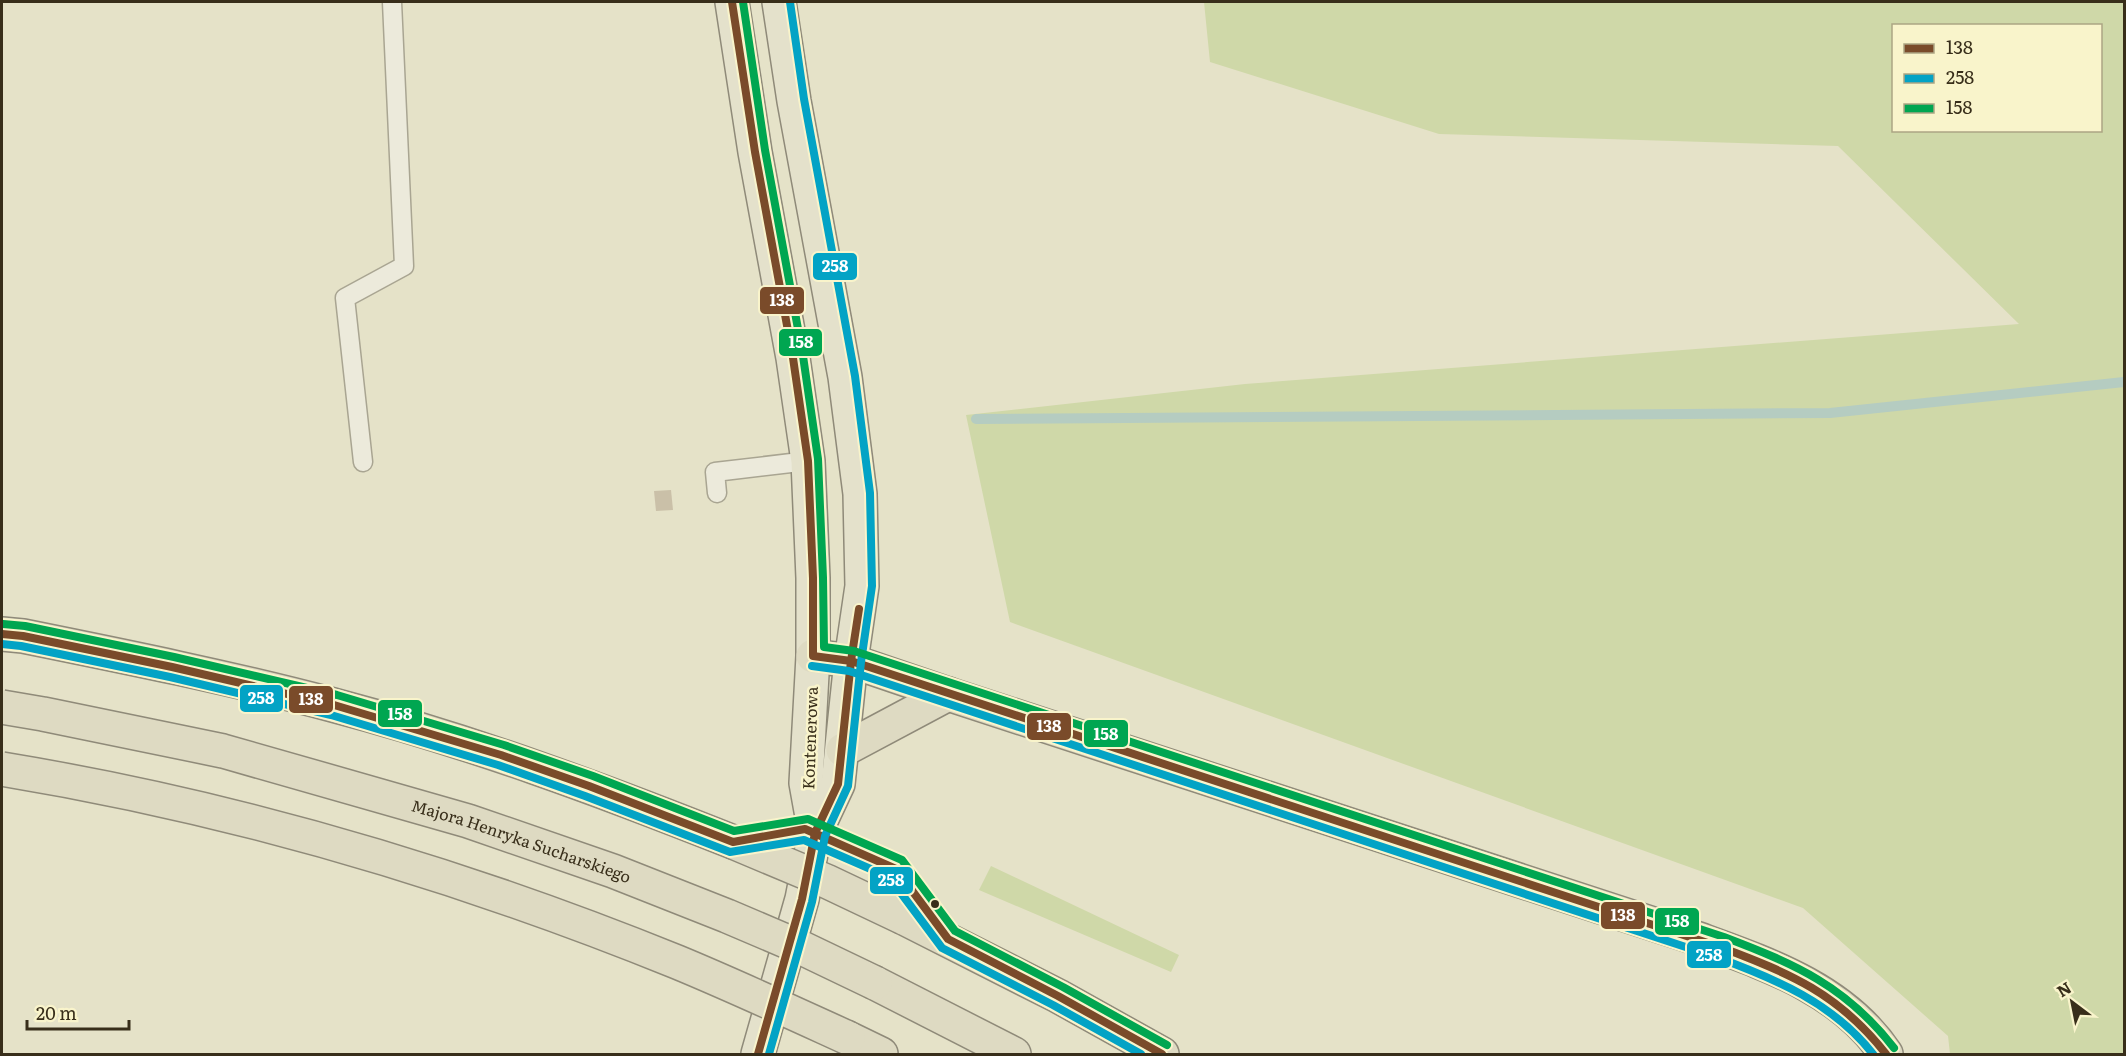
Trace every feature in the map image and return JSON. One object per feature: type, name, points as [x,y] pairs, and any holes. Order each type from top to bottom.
[{"type":"highway","points":[[12,635],[172,667],[334,705],[501,755],[589,786],[826,880],[910,907],[948,939],[1058,996],[1162,1054]]},
{"type":"highway","points":[[813,656],[851,661],[1649,922],[1753,960],[1803,982],[1835,1001],[1862,1024],[1886,1054]]},
{"type":"highway","points":[[843,750],[948,694]]},
{"type":"highway","name":"Majora Henryka Sucharskiego","points":[[2,707],[223,751],[468,821],[613,872],[802,948],[1014,1054]]},
{"type":"highway","points":[[2,769],[64,779],[183,805],[400,863],[535,908],[678,962],[881,1054]]},
{"type":"main road","name":"Kontenerowa","points":[[732,2],[755,152],[793,358],[807,461],[813,578],[813,656],[806,783],[815,833]]},
{"type":"main road","name":"Kontenerowa","points":[[758,1054],[802,899],[815,833],[838,784],[851,661],[862,586],[860,494],[845,376],[794,101],[779,2]]},
{"type":"lane","points":[[363,462],[345,298],[404,266],[392,2]]},
{"type":"lane","points":[[717,493],[715,472],[807,461]]},
{"type":"green space","points":[[1204,2],[2124,2],[2124,1054],[1950,1054],[1948,1036],[1803,908],[1010,622],[966,415],[1245,384],[2019,324],[1838,146],[1439,134],[1210,62]]},
{"type":"green space","points":[[991,866],[1179,955],[1171,972],[979,890]]},
{"type":"building","points":[[671,490],[673,510],[656,511],[654,491]]},
{"type":"waterway","points":[[976,419],[1830,413],[2124,382]]},
{"type":"transit line","name":"138","points":[[732,2],[755,152],[793,358],[808,461],[813,578],[813,656],[851,661],[1720,947],[1769,966],[1812,988],[1850,1016],[1886,1054]]},
{"type":"transit line","name":"158","points":[[743,2],[765,150],[803,356],[818,459],[824,647],[854,651],[1724,937],[1774,957],[1818,979],[1857,1008],[1894,1048]]},
{"type":"transit line","name":"258","points":[[769,1054],[812,902],[825,836],[848,786],[861,662],[872,586],[870,493],[855,376],[804,99],[790,2]]},
{"type":"transit line","name":"138","points":[[758,1054],[802,899],[815,833],[838,784],[859,609]]},
{"type":"transit line","name":"158","points":[[3,624],[25,626],[174,657],[337,695],[504,745],[593,776],[734,831],[808,819],[902,860],[955,931],[1063,987],[1167,1045]]},
{"type":"transit line","name":"138","points":[[2,634],[23,636],[172,667],[334,705],[501,755],[589,786],[733,842],[805,829],[896,869],[948,939],[1058,996],[1162,1054]]},
{"type":"transit line","name":"258","points":[[2,644],[170,677],[331,715],[498,765],[730,852],[804,840],[889,877],[942,948],[1053,1005],[1141,1054]]},
{"type":"transit line","name":"258","points":[[812,666],[849,671],[1716,957],[1760,974],[1822,1007],[1840,1020],[1873,1054]]}]
